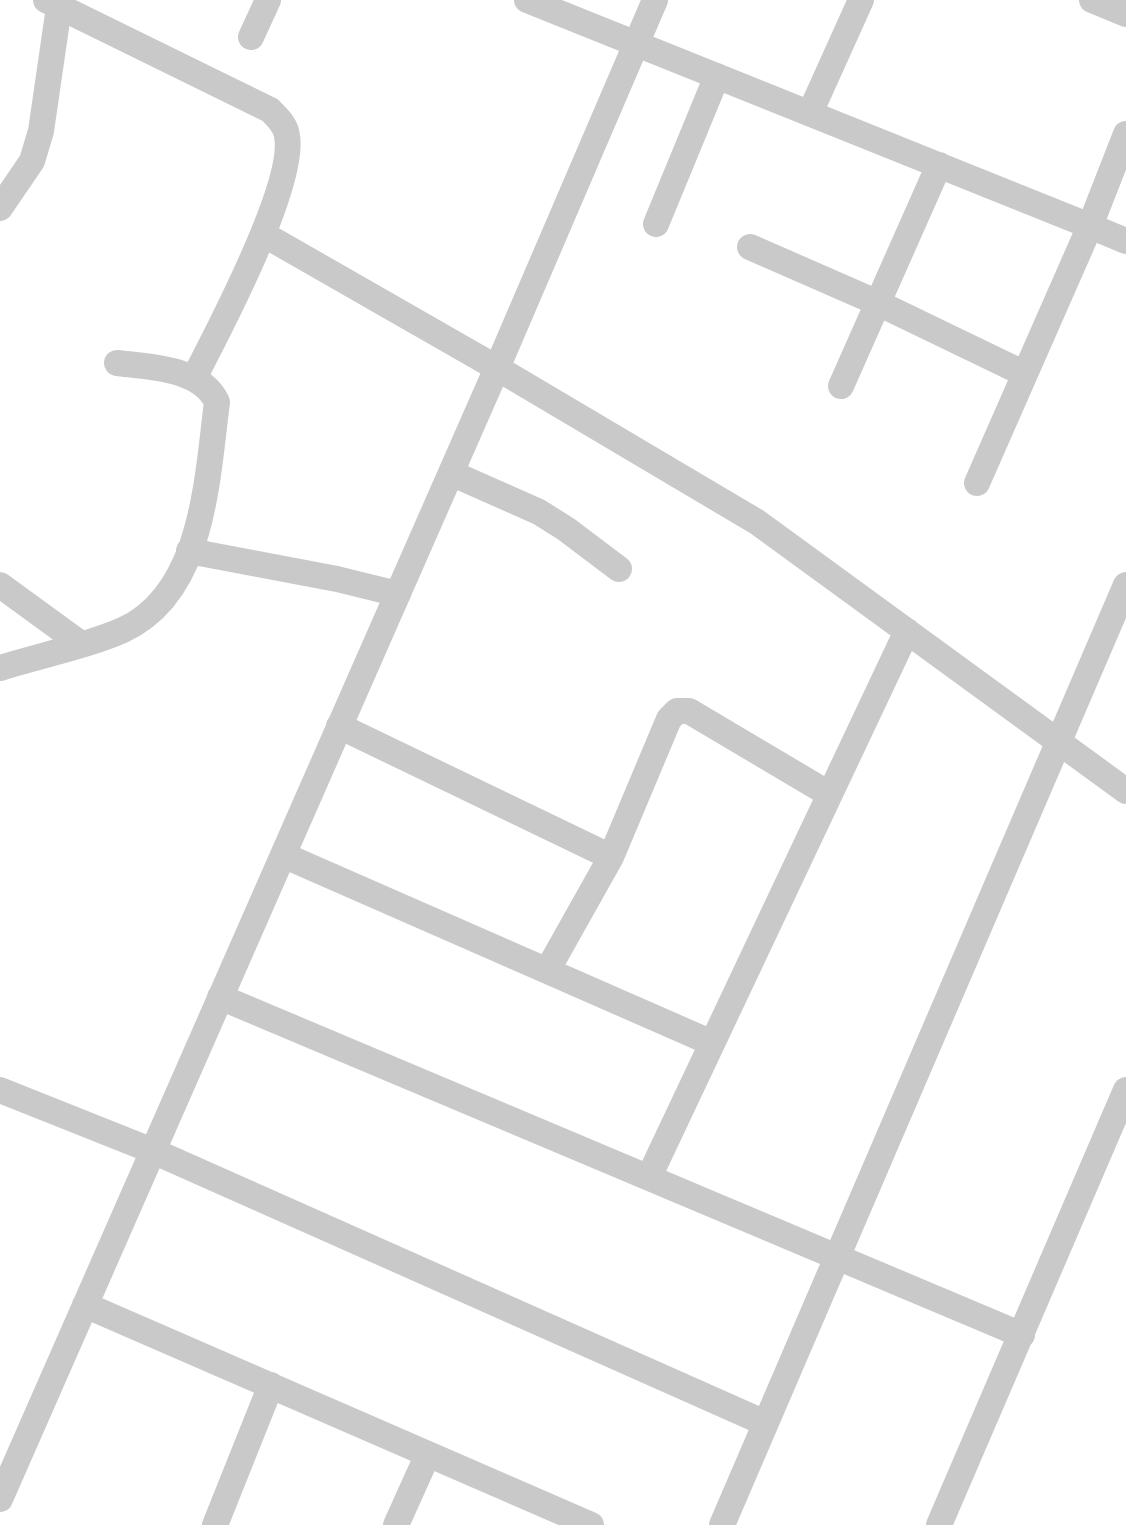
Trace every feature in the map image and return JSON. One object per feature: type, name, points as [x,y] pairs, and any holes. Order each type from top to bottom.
[{"type":"street","points":[[251,37],[267,0]]},
{"type":"street","points":[[527,0],[1126,241]]},
{"type":"street","points":[[0,1499],[497,368],[655,0]]},
{"type":"street","points":[[810,113],[861,0]]},
{"type":"street","points":[[1092,0],[1126,14]]},
{"type":"street","points":[[0,208],[32,162],[41,131],[53,3],[270,110],[280,120],[288,135],[281,180],[262,234],[230,308],[194,378]]},
{"type":"street","points":[[656,224],[717,76]]},
{"type":"street","points":[[977,483],[1090,226],[1126,134]]},
{"type":"street","points":[[842,386],[939,165]]},
{"type":"street","points":[[262,234],[497,368],[758,522],[1126,791]]},
{"type":"street","points":[[750,247],[878,303],[1025,374]]},
{"type":"street","points":[[0,668],[81,645],[123,629],[144,618],[176,580],[200,525],[217,402],[205,385],[194,378],[152,367],[117,363]]},
{"type":"street","points":[[451,473],[539,512],[619,568]]},
{"type":"street","points":[[189,551],[338,579],[398,594]]},
{"type":"street","points":[[0,585],[81,645]]},
{"type":"street","points":[[722,1525],[1126,585]]},
{"type":"street","points":[[649,1177],[907,631]]},
{"type":"street","points":[[547,971],[610,857],[669,719],[678,711],[689,711],[830,794]]},
{"type":"street","points":[[339,726],[610,857]]},
{"type":"street","points":[[283,855],[712,1043]]},
{"type":"street","points":[[220,997],[1022,1335]]},
{"type":"street","points":[[0,1090],[153,1150],[765,1423]]},
{"type":"street","points":[[939,1525],[1126,1090]]},
{"type":"street","points":[[85,1305],[428,1454],[578,1522]]},
{"type":"street","points":[[215,1525],[271,1385]]},
{"type":"street","points":[[396,1525],[428,1454]]}]
